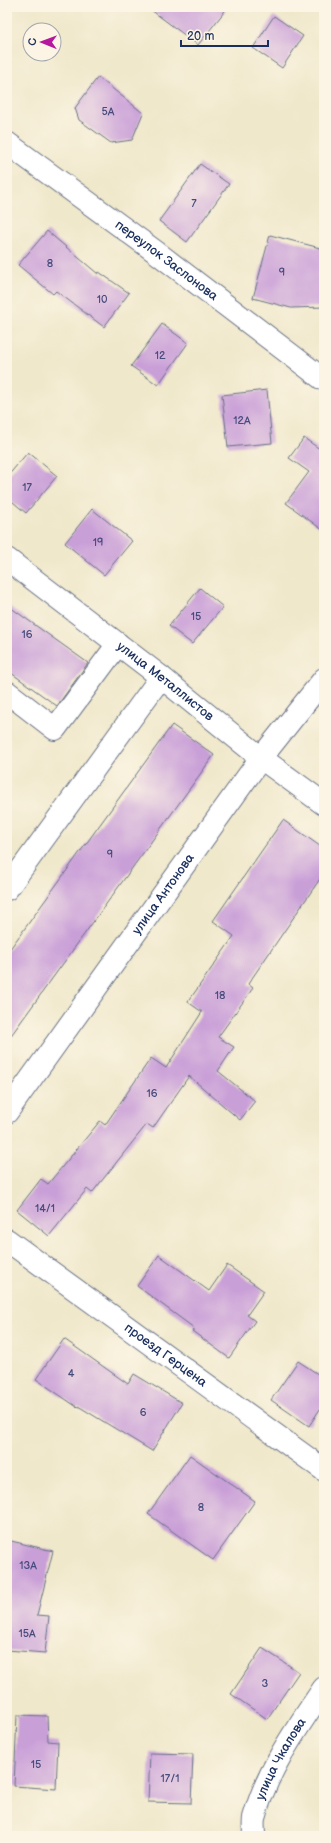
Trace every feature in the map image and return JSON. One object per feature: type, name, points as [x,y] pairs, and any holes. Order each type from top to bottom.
[{"type":"street","name":"переулок Заслонова","points":[[7,143],[160,255],[324,380]]},
{"type":"street","name":"улица Металлистов","points":[[7,559],[161,677],[261,758],[324,804]]},
{"type":"street","points":[[7,692],[55,729],[118,644]]},
{"type":"street","points":[[7,889],[161,677]]},
{"type":"street","name":"улица Антонова","points":[[7,1112],[261,758],[324,679]]},
{"type":"street","name":"проезд Герцена","points":[[7,1240],[324,1470]]},
{"type":"street","name":"улица Чкалова","points":[[254,1836],[254,1819],[273,1769],[294,1731],[324,1688]]},
{"type":"building","points":[[147,7],[228,7],[198,45]]},
{"type":"building","points":[[274,16],[303,36],[282,68],[253,48]]},
{"type":"building","points":[[98,77],[143,113],[132,140],[111,143],[79,120],[75,108]]},
{"type":"building","points":[[200,164],[229,184],[187,242],[159,221]]},
{"type":"building","points":[[47,231],[98,274],[99,272],[129,293],[104,327],[56,291],[53,294],[18,265]]},
{"type":"building","points":[[270,235],[324,249],[324,307],[291,308],[253,298]]},
{"type":"building","points":[[162,324],[188,343],[158,385],[131,366]]},
{"type":"building","points":[[267,390],[272,443],[228,447],[222,395]]},
{"type":"building","points":[[304,438],[324,452],[324,531],[286,503],[309,472],[289,458]]},
{"type":"building","points":[[28,452],[57,476],[26,513],[7,497],[7,477]]},
{"type":"building","points":[[92,509],[132,541],[104,575],[65,543]]},
{"type":"building","points":[[200,588],[223,607],[192,644],[169,626]]},
{"type":"building","points":[[7,605],[88,663],[57,706],[7,670]]},
{"type":"building","points":[[172,725],[214,755],[7,1041],[7,953]]},
{"type":"building","points":[[283,820],[324,849],[324,873],[248,984],[253,988],[218,1037],[234,1047],[218,1071],[255,1101],[240,1120],[189,1076],[153,1128],[147,1124],[92,1193],[87,1189],[49,1236],[17,1210],[41,1179],[48,1184],[100,1121],[105,1125],[151,1058],[166,1068],[202,1012],[188,1002],[234,936],[213,921]]},
{"type":"building","points":[[159,1255],[209,1291],[227,1265],[264,1291],[247,1315],[255,1321],[229,1358],[192,1331],[194,1328],[137,1286]]},
{"type":"building","points":[[64,1339],[128,1384],[134,1374],[182,1403],[152,1451],[78,1406],[77,1407],[36,1379]]},
{"type":"building","points":[[298,1361],[324,1378],[324,1403],[309,1426],[271,1400]]},
{"type":"building","points":[[190,1455],[255,1501],[213,1560],[148,1514]]},
{"type":"building","points":[[7,1540],[53,1551],[37,1615],[49,1616],[45,1653],[7,1650]]},
{"type":"building","points":[[262,1648],[299,1672],[267,1719],[231,1694]]},
{"type":"building","points":[[17,1715],[47,1716],[48,1741],[58,1742],[56,1789],[14,1786]]},
{"type":"building","points":[[150,1753],[193,1754],[191,1803],[148,1802]]}]
